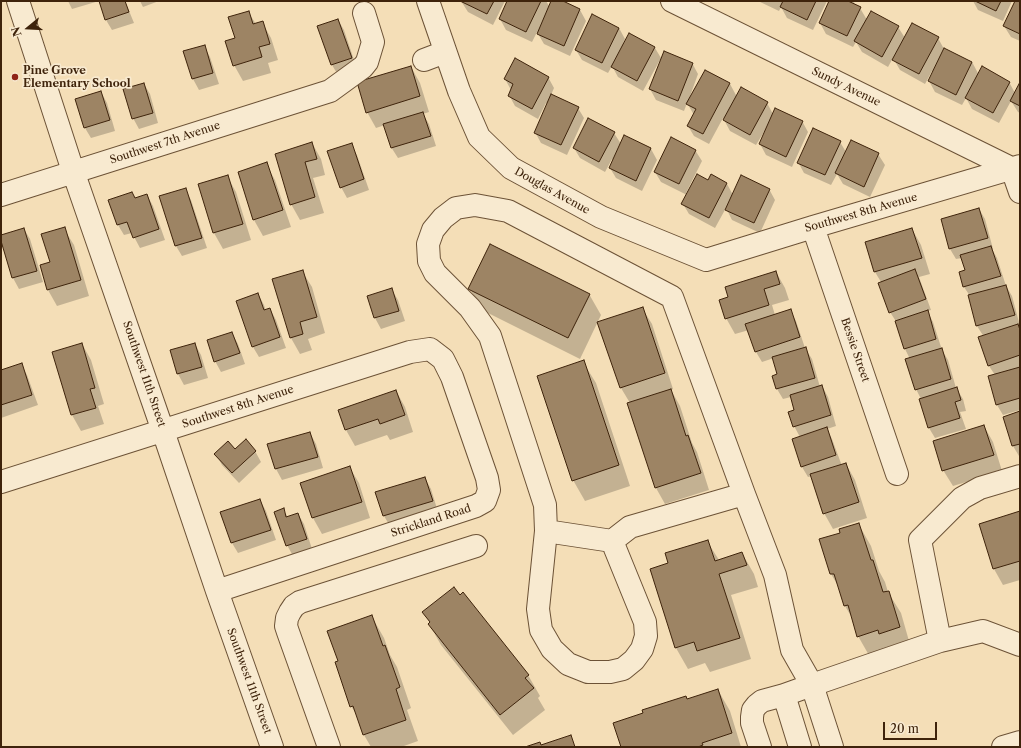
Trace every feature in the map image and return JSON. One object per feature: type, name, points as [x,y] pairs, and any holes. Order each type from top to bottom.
[{"type":"street","name":"Southwest 11th Street","points":[[18,1],[74,171],[217,591],[272,747]]},
{"type":"street","name":"Douglas Avenue","points":[[428,1],[459,91],[479,137],[511,168],[601,217],[702,258]]},
{"type":"street","name":"Sundy Avenue","points":[[672,1],[1017,169]]},
{"type":"street","name":"Southwest 7th Avenue","points":[[1,195],[330,91],[362,68],[367,62],[373,42],[364,13]]},
{"type":"street","points":[[424,60],[445,52]]},
{"type":"street","points":[[1017,169],[1020,192]]},
{"type":"street","name":"Southwest 8th Avenue","points":[[702,258],[706,260],[813,227],[1017,169]]},
{"type":"street","points":[[612,541],[645,622],[646,636],[642,649],[638,655],[623,668],[610,672],[588,672],[568,664],[552,650],[541,630],[538,609],[546,531],[545,505],[490,336],[470,308],[435,273],[429,261],[428,244],[433,230],[443,218],[456,208],[475,205],[508,211],[672,297],[775,575],[792,650],[812,685],[832,747]]},
{"type":"street","name":"Bessie Street","points":[[813,227],[897,474]]},
{"type":"street","name":"Southwest 8th Avenue","points":[[1,482],[410,352],[430,349]]},
{"type":"street","name":"Strickland Road","points":[[217,591],[476,506],[485,501],[489,490],[487,478],[452,377],[444,359],[430,349]]},
{"type":"street","points":[[940,641],[920,540],[962,498],[980,488],[1020,476]]},
{"type":"street","points":[[546,531],[612,541],[630,527],[744,494]]},
{"type":"street","points":[[329,747],[286,626],[287,618],[294,606],[300,602],[476,546]]},
{"type":"street","points":[[760,747],[752,723],[752,717],[753,710],[762,701],[784,695],[940,641],[983,631],[1020,645]]},
{"type":"street","points":[[784,695],[800,747]]},
{"type":"street","points":[[1004,747],[1020,742]]},
{"type":"building","points":[[99,1],[125,1],[129,12],[105,20]]},
{"type":"building","points":[[460,1],[494,1],[487,14]]},
{"type":"building","points":[[507,1],[541,1],[526,32],[499,19]]},
{"type":"building","points":[[551,1],[563,1],[580,9],[564,46],[537,34]]},
{"type":"building","points":[[783,1],[816,1],[807,20],[780,7]]},
{"type":"building","points":[[829,1],[848,1],[861,7],[847,36],[819,23]]},
{"type":"building","points":[[975,1],[1001,1],[996,11]]},
{"type":"building","points":[[1015,1],[1020,1],[1020,34],[1003,26]]},
{"type":"building","points":[[249,11],[253,24],[263,21],[270,44],[259,47],[262,57],[233,66],[225,41],[235,38],[228,17]]},
{"type":"building","points":[[871,11],[899,26],[882,57],[854,41]]},
{"type":"building","points":[[592,14],[619,28],[602,63],[575,50]]},
{"type":"building","points":[[338,19],[352,58],[331,65],[317,26]]},
{"type":"building","points":[[912,23],[939,37],[919,74],[892,60]]},
{"type":"building","points":[[629,33],[655,47],[637,81],[611,67]]},
{"type":"building","points":[[205,45],[213,73],[192,79],[183,51]]},
{"type":"building","points":[[944,48],[972,62],[956,95],[928,81]]},
{"type":"building","points":[[664,51],[693,63],[678,101],[649,89]]},
{"type":"building","points":[[515,58],[549,77],[532,109],[508,96],[513,84],[504,79]]},
{"type":"building","points":[[411,66],[420,96],[366,113],[357,82]]},
{"type":"building","points":[[982,66],[1010,82],[993,113],[965,98]]},
{"type":"building","points":[[705,70],[730,83],[703,134],[687,126],[696,109],[686,104]]},
{"type":"building","points":[[1020,82],[1020,106],[1010,101]]},
{"type":"building","points":[[144,83],[153,113],[132,119],[123,89]]},
{"type":"building","points":[[741,87],[768,102],[750,135],[723,120]]},
{"type":"building","points":[[101,91],[110,120],[84,128],[75,99]]},
{"type":"building","points":[[551,94],[579,107],[561,145],[534,133]]},
{"type":"building","points":[[775,108],[803,121],[786,157],[759,144]]},
{"type":"building","points":[[423,112],[431,136],[391,148],[383,124]]},
{"type":"building","points":[[588,118],[615,132],[599,162],[573,148]]},
{"type":"building","points":[[813,128],[841,141],[825,175],[797,163]]},
{"type":"building","points":[[624,135],[651,148],[636,181],[609,168]]},
{"type":"building","points":[[671,137],[696,150],[679,184],[654,172]]},
{"type":"building","points":[[851,140],[879,153],[864,187],[835,173]]},
{"type":"building","points":[[312,142],[317,159],[305,162],[315,197],[290,205],[275,154]]},
{"type":"building","points":[[352,143],[364,179],[340,188],[327,151]]},
{"type":"building","points":[[267,162],[283,210],[253,220],[238,172]]},
{"type":"building","points":[[697,174],[708,180],[711,174],[727,183],[709,218],[681,204]]},
{"type":"building","points":[[228,175],[243,224],[213,233],[198,184]]},
{"type":"building","points":[[741,175],[770,189],[754,223],[725,210]]},
{"type":"building","points":[[186,188],[202,238],[175,246],[159,196]]},
{"type":"building","points":[[132,192],[135,198],[147,194],[159,229],[133,238],[127,222],[117,225],[108,200]]},
{"type":"building","points":[[979,208],[988,238],[949,249],[941,219]]},
{"type":"building","points":[[65,227],[81,280],[47,290],[40,265],[50,262],[41,234]]},
{"type":"building","points":[[24,228],[37,271],[12,278],[1,241],[1,235]]},
{"type":"building","points":[[912,228],[922,258],[874,272],[865,242]]},
{"type":"building","points":[[490,244],[590,294],[568,338],[468,289]]},
{"type":"building","points":[[991,246],[1001,276],[963,287],[959,272],[965,270],[960,255]]},
{"type":"building","points":[[915,269],[926,299],[889,313],[878,283]]},
{"type":"building","points":[[303,270],[317,317],[300,322],[303,334],[290,338],[272,279]]},
{"type":"building","points":[[776,271],[780,284],[764,289],[769,305],[725,319],[719,300],[728,297],[725,287]]},
{"type":"building","points":[[1006,285],[1015,315],[976,326],[968,295]]},
{"type":"building","points":[[392,288],[399,311],[374,318],[367,296]]},
{"type":"building","points":[[258,293],[264,310],[270,308],[280,337],[252,347],[236,301]]},
{"type":"building","points":[[643,307],[665,373],[620,388],[597,322]]},
{"type":"building","points":[[791,309],[800,337],[755,352],[745,324]]},
{"type":"building","points":[[928,310],[936,339],[904,349],[895,321]]},
{"type":"building","points":[[1018,324],[1020,330],[1020,355],[988,366],[978,337]]},
{"type":"building","points":[[232,332],[240,353],[214,362],[207,340]]},
{"type":"building","points":[[82,343],[95,388],[90,389],[96,408],[71,415],[52,352]]},
{"type":"building","points":[[195,343],[202,367],[177,374],[170,350]]},
{"type":"building","points":[[806,347],[815,378],[776,389],[772,376],[777,374],[772,357]]},
{"type":"building","points":[[942,348],[951,379],[915,390],[905,359]]},
{"type":"building","points":[[584,360],[619,465],[572,481],[537,376]]},
{"type":"building","points":[[22,363],[32,395],[1,405],[1,370]]},
{"type":"building","points":[[1020,367],[1020,398],[996,405],[988,376]]},
{"type":"building","points":[[822,385],[831,415],[793,427],[788,412],[794,410],[790,395]]},
{"type":"building","points":[[957,387],[961,400],[955,402],[960,418],[928,428],[919,399]]},
{"type":"building","points":[[671,389],[686,436],[688,435],[701,473],[655,488],[627,403]]},
{"type":"building","points":[[396,390],[405,415],[380,424],[378,419],[345,430],[338,410]]},
{"type":"building","points":[[1020,411],[1020,444],[1012,446],[1003,417]]},
{"type":"building","points":[[984,425],[994,455],[942,471],[933,441]]},
{"type":"building","points":[[827,427],[836,455],[801,467],[792,439]]},
{"type":"building","points":[[310,432],[318,457],[275,469],[267,444]]},
{"type":"building","points":[[246,439],[256,451],[232,473],[214,454],[228,441],[235,449]]},
{"type":"building","points":[[846,463],[859,502],[823,514],[810,474]]},
{"type":"building","points":[[350,466],[362,502],[312,518],[300,483]]},
{"type":"building","points":[[425,477],[433,501],[383,516],[375,492]]},
{"type":"building","points":[[260,499],[271,530],[231,543],[220,512]]},
{"type":"building","points":[[284,508],[286,517],[298,513],[307,539],[286,546],[274,512]]},
{"type":"building","points":[[1020,511],[1020,561],[993,569],[979,524]]},
{"type":"building","points":[[859,523],[883,592],[889,591],[900,627],[879,634],[878,630],[857,637],[848,605],[844,606],[834,574],[830,574],[819,539],[840,533],[839,529]]},
{"type":"building","points":[[708,540],[715,561],[742,552],[747,565],[719,574],[740,638],[697,651],[694,642],[675,648],[650,569],[668,563],[665,553]]},
{"type":"building","points":[[454,587],[460,595],[463,592],[529,675],[525,678],[534,688],[500,715],[428,624],[430,622],[422,612]]},
{"type":"building","points":[[372,615],[383,646],[385,645],[400,687],[396,689],[406,720],[363,735],[353,706],[350,707],[335,662],[338,661],[327,631]]},
{"type":"building","points":[[718,689],[732,733],[702,743],[703,745],[698,747],[621,747],[613,723],[643,713],[642,710],[686,696],[687,699]]},
{"type":"building","points":[[571,735],[575,747],[525,747],[540,742],[541,745]]},
{"type":"place","name":"Pine Grove Elementary School","points":[[15,77]]}]
